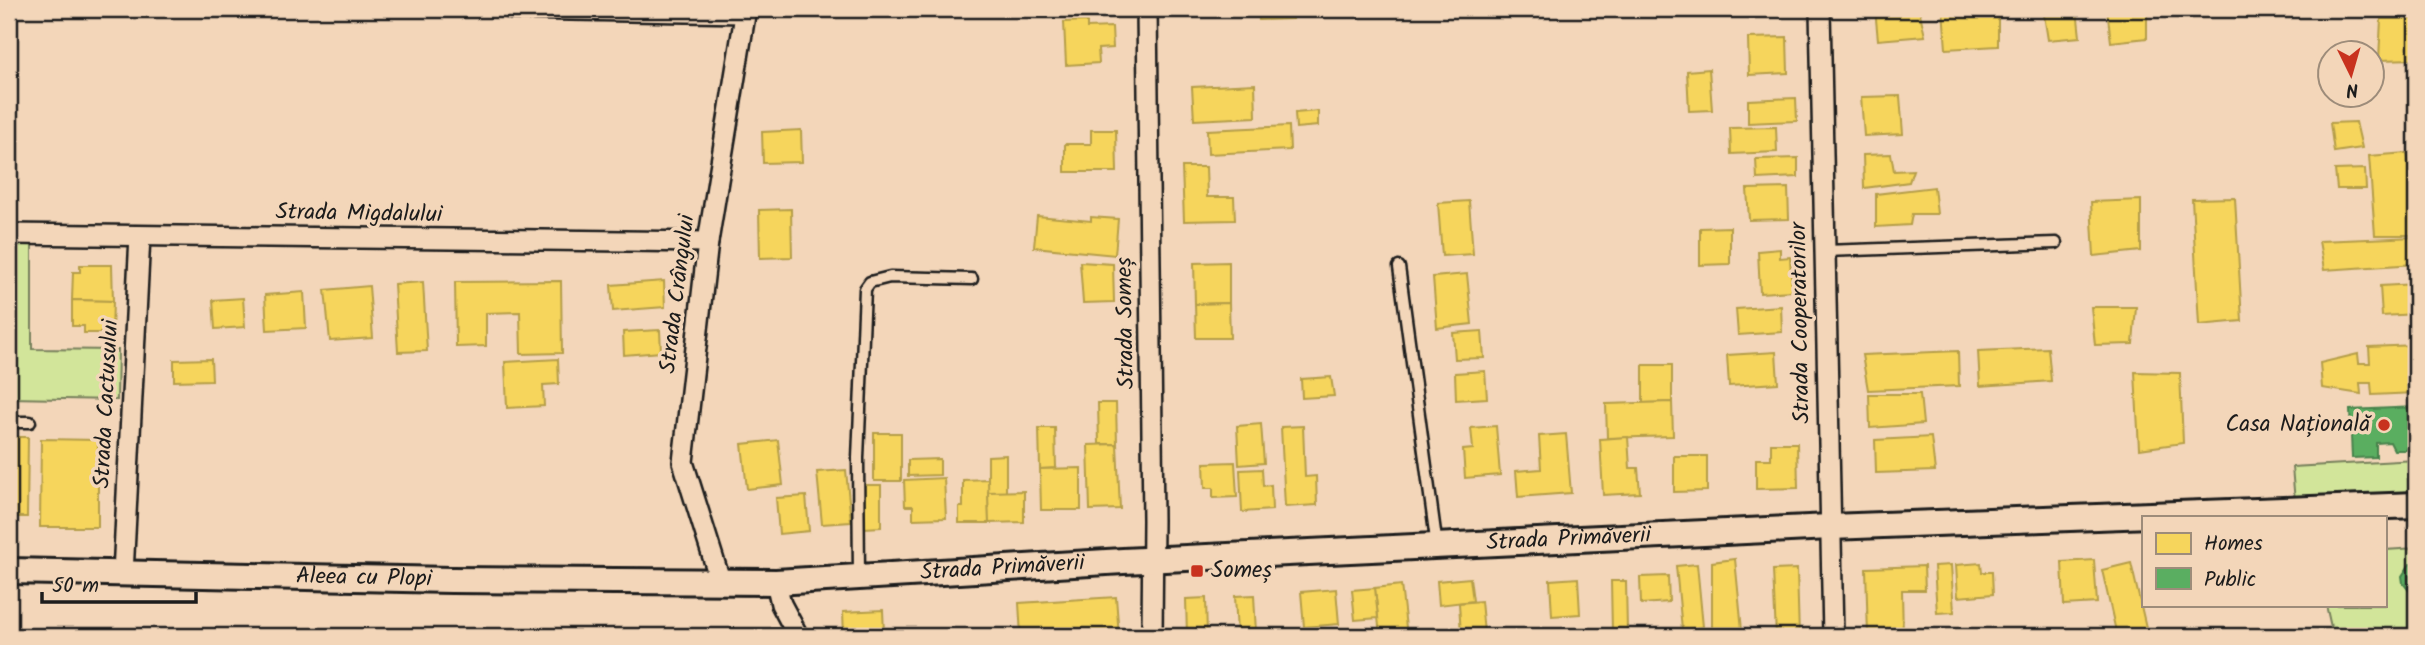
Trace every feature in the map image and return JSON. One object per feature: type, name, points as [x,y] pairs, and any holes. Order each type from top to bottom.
[{"type":"street","points":[[512,9],[746,11]]},
{"type":"street","name":"Strada Someș","points":[[1147,9],[1152,636]]},
{"type":"street","name":"Strada Cooperatorilor","points":[[1820,9],[1833,636]]},
{"type":"street","name":"Strada Crângului","points":[[721,583],[683,462],[708,242],[746,11]]},
{"type":"street","name":"Strada Migdalului","points":[[9,234],[708,242]]},
{"type":"street","name":"Strada Cactusului","points":[[124,574],[140,236]]},
{"type":"street","name":"Strada Primăverii","points":[[721,583],[1830,527],[2416,505]]},
{"type":"street","name":"Aleea cu Plopi","points":[[9,571],[721,583]]},
{"type":"street","points":[[776,582],[781,604],[798,636]]},
{"type":"lane","points":[[1824,251],[2056,243]]},
{"type":"lane","points":[[1399,267],[1437,547]]},
{"type":"lane","points":[[859,577],[858,458],[865,289],[870,282],[890,277],[972,279]]},
{"type":"lane","points":[[9,422],[30,422]]},
{"type":"green space","points":[[9,241],[32,241],[32,349],[118,350],[117,400],[9,398]]},
{"type":"green space","points":[[2416,460],[2416,495],[2295,502],[2292,467]]},
{"type":"green space","points":[[2416,548],[2416,636],[2333,636],[2326,606],[2386,606],[2386,550]]},
{"type":"building: Homes","points":[[1065,9],[1108,9],[1108,13],[1065,14]]},
{"type":"building: Homes","points":[[1258,9],[1292,9],[1292,19],[1259,20]]},
{"type":"building: Homes","points":[[1875,9],[1919,9],[1925,36],[1878,40]]},
{"type":"building: Homes","points":[[1943,9],[1998,9],[1998,46],[1946,49]]},
{"type":"building: Homes","points":[[2043,9],[2077,9],[2080,37],[2048,40]]},
{"type":"building: Homes","points":[[2107,9],[2147,9],[2147,38],[2111,42]]},
{"type":"building: Homes","points":[[2381,19],[2416,19],[2416,59],[2386,60],[2386,38],[2380,38]]},
{"type":"building: Homes","points":[[1087,21],[1087,28],[1112,27],[1113,48],[1098,49],[1099,63],[1066,65],[1064,22]]},
{"type":"building: Homes","points":[[1787,37],[1788,73],[1749,75],[1748,38]]},
{"type":"building: Homes","points":[[1709,69],[1712,110],[1689,111],[1687,71]]},
{"type":"building: Homes","points":[[1255,84],[1256,117],[1194,120],[1192,87]]},
{"type":"building: Homes","points":[[1900,96],[1903,134],[1864,136],[1861,97]]},
{"type":"building: Homes","points":[[1796,98],[1797,121],[1748,123],[1748,100]]},
{"type":"building: Homes","points":[[1318,111],[1318,126],[1296,128],[1295,113]]},
{"type":"building: Homes","points":[[2356,122],[2362,148],[2334,152],[2330,123]]},
{"type":"building: Homes","points":[[1289,126],[1290,150],[1208,154],[1207,130]]},
{"type":"building: Homes","points":[[1776,127],[1777,152],[1731,154],[1730,128]]},
{"type":"building: Homes","points":[[801,130],[802,162],[763,163],[762,132]]},
{"type":"building: Homes","points":[[1091,130],[1116,130],[1117,172],[1065,172],[1065,144],[1091,144]]},
{"type":"building: Homes","points":[[2407,153],[2412,182],[2416,182],[2416,235],[2375,235],[2369,156]]},
{"type":"building: Homes","points":[[1891,154],[1894,171],[1913,170],[1909,182],[1864,188],[1863,155]]},
{"type":"building: Homes","points":[[1798,158],[1798,177],[1757,179],[1756,159]]},
{"type":"building: Homes","points":[[1182,167],[1206,167],[1207,197],[1234,197],[1235,220],[1184,221]]},
{"type":"building: Homes","points":[[2365,169],[2366,189],[2337,189],[2335,170]]},
{"type":"building: Homes","points":[[1934,187],[1937,214],[1912,214],[1910,225],[1876,227],[1876,194]]},
{"type":"building: Homes","points":[[1788,188],[1789,219],[1749,220],[1747,189]]},
{"type":"building: Homes","points":[[2235,198],[2242,321],[2199,325],[2192,199]]},
{"type":"building: Homes","points":[[2141,200],[2141,251],[2094,256],[2091,202]]},
{"type":"building: Homes","points":[[1469,201],[1473,254],[1442,256],[1438,203]]},
{"type":"building: Homes","points":[[791,209],[792,257],[760,258],[759,210]]},
{"type":"building: Homes","points":[[1037,216],[1091,221],[1091,217],[1118,219],[1115,255],[1034,247]]},
{"type":"building: Homes","points":[[1730,227],[1730,264],[1700,265],[1700,228]]},
{"type":"building: Homes","points":[[2416,237],[2416,264],[2324,270],[2319,241]]},
{"type":"building: Homes","points":[[1780,249],[1780,258],[1790,257],[1792,291],[1760,293],[1758,251]]},
{"type":"building: Homes","points":[[1080,262],[1113,264],[1114,302],[1083,303]]},
{"type":"building: Homes","points":[[1229,262],[1229,303],[1195,304],[1194,263]]},
{"type":"building: Homes","points":[[80,265],[112,265],[113,301],[72,300],[73,272],[80,272]]},
{"type":"building: Homes","points":[[1467,274],[1472,324],[1437,328],[1433,277]]},
{"type":"building: Homes","points":[[561,281],[562,353],[521,354],[520,312],[486,313],[486,346],[456,347],[455,282]]},
{"type":"building: Homes","points":[[664,281],[665,307],[613,311],[611,285]]},
{"type":"building: Homes","points":[[423,282],[427,351],[398,352],[394,284]]},
{"type":"building: Homes","points":[[2416,284],[2416,314],[2382,316],[2380,286]]},
{"type":"building: Homes","points":[[369,286],[373,338],[330,341],[325,290]]},
{"type":"building: Homes","points":[[304,292],[306,328],[267,330],[265,295]]},
{"type":"building: Homes","points":[[243,298],[245,327],[215,329],[213,300]]},
{"type":"building: Homes","points":[[72,300],[113,301],[112,333],[84,333],[84,326],[72,326]]},
{"type":"building: Homes","points":[[1229,303],[1230,338],[1196,338],[1195,304]]},
{"type":"building: Homes","points":[[1781,306],[1782,332],[1738,335],[1736,309]]},
{"type":"building: Homes","points":[[2091,307],[2136,307],[2133,344],[2095,345]]},
{"type":"building: Homes","points":[[660,330],[661,352],[624,355],[623,332]]},
{"type":"building: Homes","points":[[1482,331],[1484,358],[1455,359],[1453,333]]},
{"type":"building: Homes","points":[[2416,345],[2416,393],[2372,395],[2371,383],[2360,383],[2361,394],[2322,388],[2320,363],[2358,354],[2359,363],[2370,363],[2369,347]]},
{"type":"building: Homes","points":[[2048,348],[2051,381],[1980,386],[1978,351]]},
{"type":"building: Homes","points":[[1958,351],[1959,386],[1868,390],[1862,355]]},
{"type":"building: Homes","points":[[1776,352],[1778,383],[1729,386],[1727,355]]},
{"type":"building: Homes","points":[[211,359],[212,380],[174,381],[174,360]]},
{"type":"building: Homes","points":[[558,359],[559,384],[543,385],[544,406],[507,408],[505,362]]},
{"type":"building: Homes","points":[[1643,365],[1672,365],[1672,402],[1643,403]]},
{"type":"building: Homes","points":[[1485,371],[1487,398],[1456,400],[1455,373]]},
{"type":"building: Homes","points":[[2135,372],[2180,373],[2183,443],[2139,449]]},
{"type":"building: Homes","points":[[1331,377],[1334,396],[1302,398],[1301,379]]},
{"type":"building: Homes","points":[[1869,394],[1920,394],[1923,424],[1870,428]]},
{"type":"building: Homes","points":[[1672,402],[1673,436],[1607,438],[1606,404]]},
{"type":"building: Homes","points":[[1098,403],[1116,403],[1117,444],[1099,444]]},
{"type":"building: Homes","points":[[1261,424],[1264,463],[1239,465],[1237,426]]},
{"type":"building: Homes","points":[[1303,426],[1305,477],[1316,476],[1317,505],[1285,507],[1281,427]]},
{"type":"building: Homes","points":[[1496,426],[1500,475],[1465,478],[1463,450],[1473,449],[1471,428]]},
{"type":"building: Homes","points":[[1039,428],[1055,428],[1056,468],[1040,469]]},
{"type":"building: Homes","points":[[874,433],[901,433],[901,481],[874,481]]},
{"type":"building: Homes","points":[[1566,434],[1571,493],[1518,497],[1516,471],[1541,469],[1539,436]]},
{"type":"building: Homes","points":[[9,437],[28,437],[27,517],[9,517]]},
{"type":"building: Homes","points":[[1628,437],[1630,468],[1638,468],[1640,493],[1603,495],[1600,439]]},
{"type":"building: Homes","points":[[1931,437],[1935,471],[1876,473],[1875,440]]},
{"type":"building: Homes","points":[[41,439],[98,440],[98,527],[40,527]]},
{"type":"building: Homes","points":[[778,440],[783,485],[747,489],[742,444]]},
{"type":"building: Homes","points":[[1771,443],[1797,443],[1798,488],[1756,489],[1756,459],[1771,459]]},
{"type":"building: Homes","points":[[1117,444],[1120,509],[1090,510],[1088,445]]},
{"type":"building: Homes","points":[[1006,455],[1006,492],[988,492],[988,456]]},
{"type":"building: Homes","points":[[1674,456],[1707,456],[1707,491],[1674,492]]},
{"type":"building: Homes","points":[[940,459],[940,475],[908,476],[908,460]]},
{"type":"building: Homes","points":[[1235,462],[1237,497],[1213,498],[1213,488],[1205,488],[1204,463]]},
{"type":"building: Homes","points":[[1081,468],[1081,510],[1041,510],[1040,469]]},
{"type":"building: Homes","points":[[1262,469],[1263,486],[1271,485],[1272,510],[1242,512],[1240,470]]},
{"type":"building: Homes","points":[[846,470],[851,522],[822,524],[817,472]]},
{"type":"building: Homes","points":[[944,478],[946,518],[913,519],[913,506],[905,506],[904,480]]},
{"type":"building: Homes","points":[[988,479],[989,523],[959,523],[959,507],[963,507],[963,480]]},
{"type":"building: Homes","points":[[863,485],[881,485],[881,527],[864,528]]},
{"type":"building: Homes","points":[[1024,491],[1024,522],[989,523],[988,492]]},
{"type":"building: Homes","points":[[806,496],[809,531],[779,534],[776,498]]},
{"type":"building: Homes","points":[[1735,559],[1742,630],[1712,632],[1712,562]]},
{"type":"building: Homes","points":[[2094,560],[2097,603],[2064,605],[2062,562]]},
{"type":"building: Homes","points":[[1981,563],[1982,572],[1992,572],[1993,594],[1958,597],[1956,565]]},
{"type":"building: Homes","points":[[2131,563],[2148,636],[2117,636],[2102,570]]},
{"type":"building: Homes","points":[[1697,564],[1703,627],[1682,630],[1676,566]]},
{"type":"building: Homes","points":[[1951,565],[1954,612],[1937,613],[1934,566]]},
{"type":"building: Homes","points":[[1924,566],[1925,590],[1902,590],[1903,636],[1868,636],[1866,568]]},
{"type":"building: Homes","points":[[1797,569],[1799,636],[1776,636],[1773,570]]},
{"type":"building: Homes","points":[[1668,576],[1669,602],[1641,604],[1640,577]]},
{"type":"building: Homes","points":[[1470,578],[1473,601],[1439,605],[1437,581]]},
{"type":"building: Homes","points":[[1578,578],[1580,614],[1552,616],[1550,580]]},
{"type":"building: Homes","points":[[1611,581],[1626,581],[1627,632],[1612,632]]},
{"type":"building: Homes","points":[[1401,585],[1407,636],[1380,636],[1375,588]]},
{"type":"building: Homes","points":[[1375,588],[1378,618],[1355,620],[1352,590]]},
{"type":"building: Homes","points":[[1336,589],[1339,624],[1304,627],[1301,592]]},
{"type":"building: Homes","points":[[1254,595],[1256,633],[1237,634],[1235,596]]},
{"type":"building: Homes","points":[[1116,597],[1119,636],[1021,636],[1019,603]]},
{"type":"building: Homes","points":[[1206,598],[1207,636],[1187,636],[1186,599]]},
{"type":"building: Homes","points":[[1481,601],[1484,633],[1461,635],[1459,603]]},
{"type":"building: Homes","points":[[883,610],[884,633],[844,636],[843,612]]},
{"type":"building: Public","name":"Casa Națională","points":[[2416,407],[2416,441],[2412,441],[2412,445],[2406,450],[2394,450],[2390,442],[2376,443],[2376,457],[2352,458],[2350,410]]},
{"type":"building: Public","points":[[2410,564],[2416,564],[2416,593],[2411,593],[2403,583],[2402,576]]},
{"type":"place","name":"Casa Națională","points":[[2384,425]]},
{"type":"place","name":"Someș","points":[[1197,571]]}]
